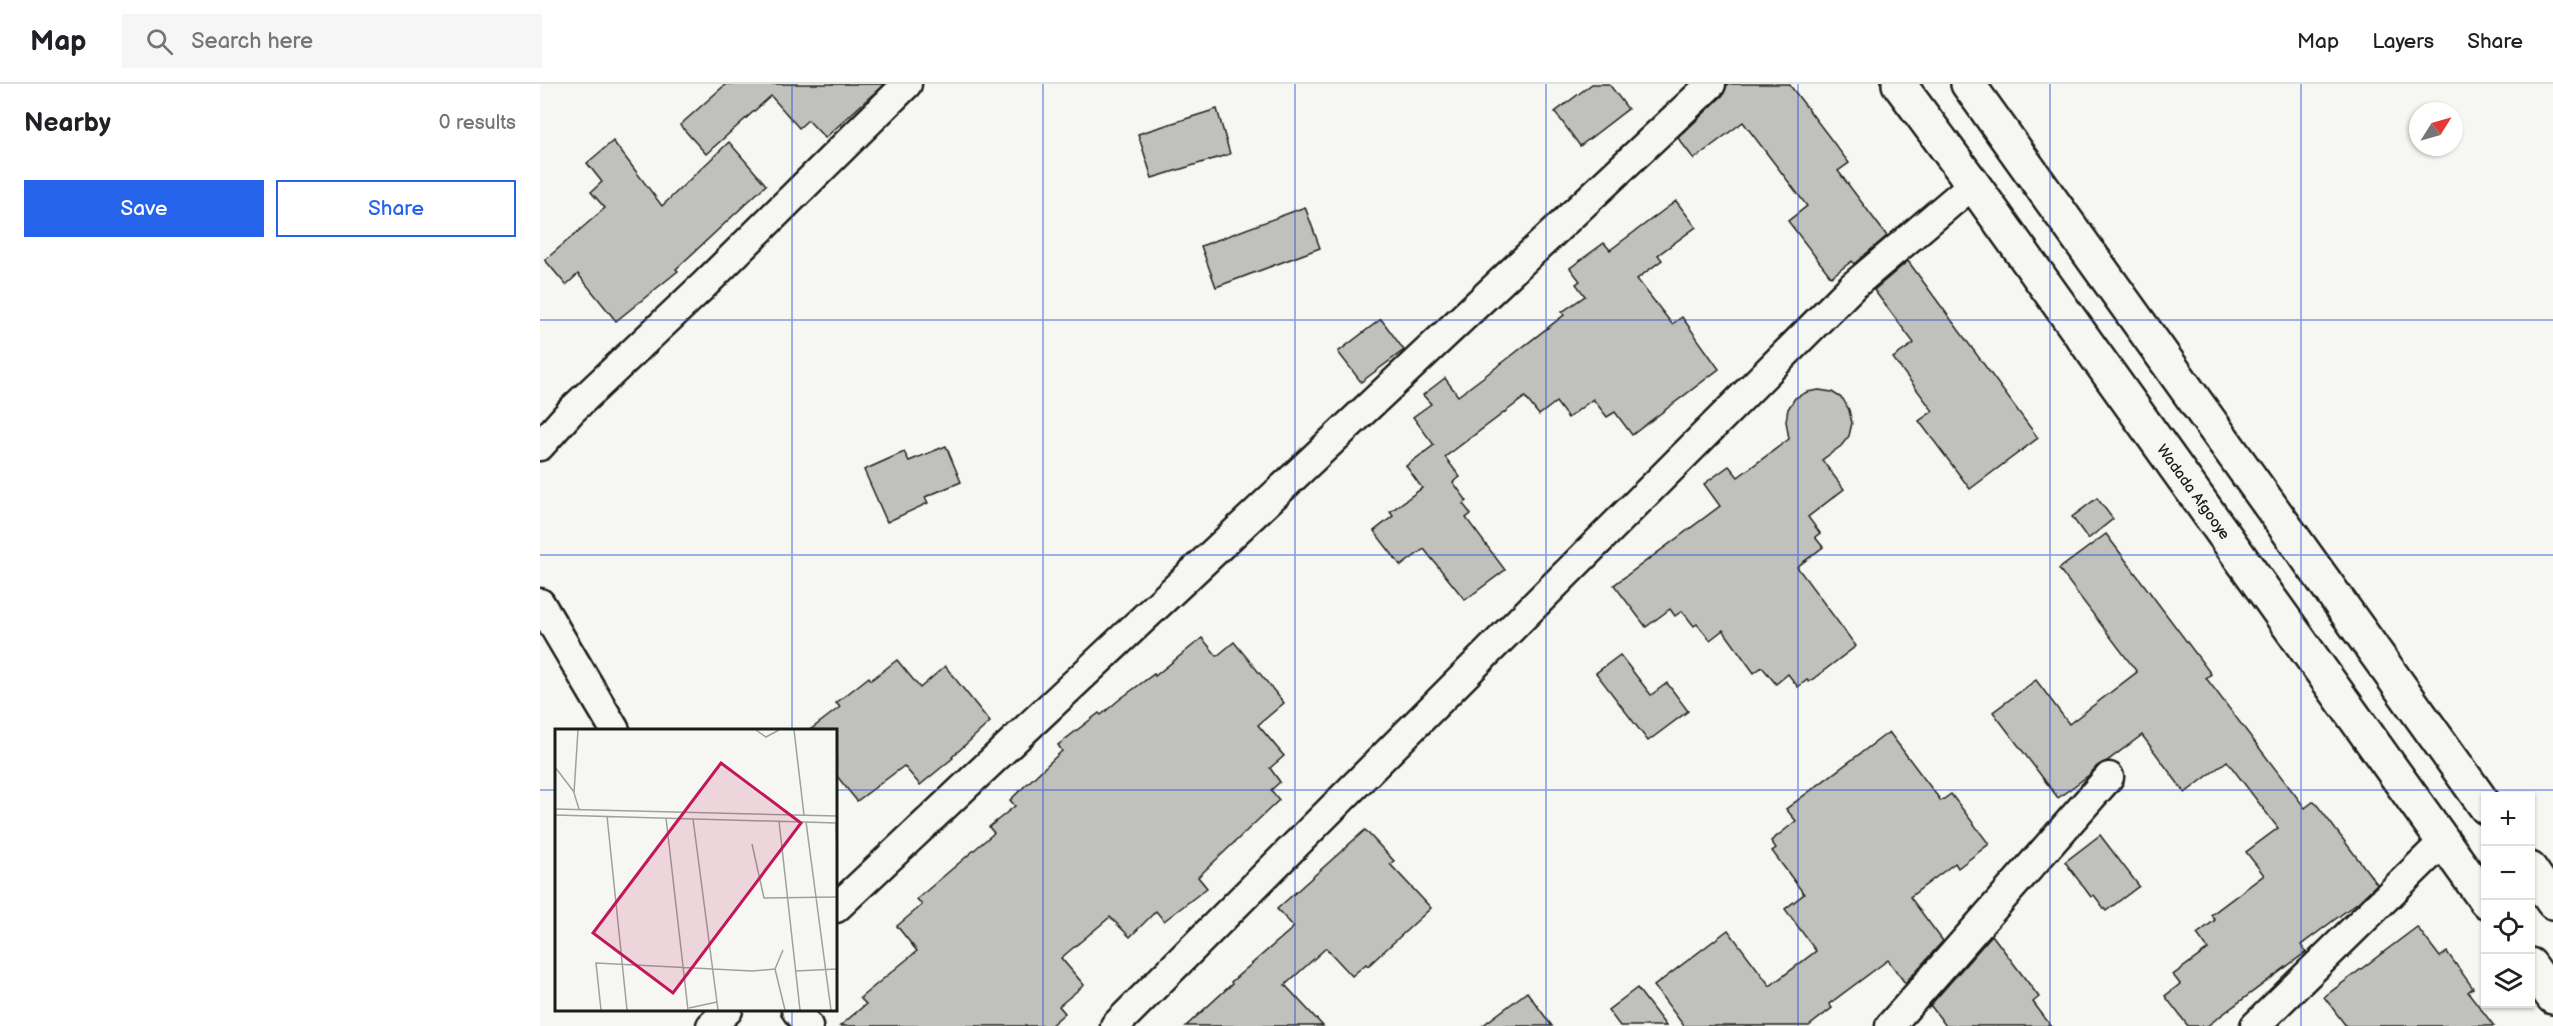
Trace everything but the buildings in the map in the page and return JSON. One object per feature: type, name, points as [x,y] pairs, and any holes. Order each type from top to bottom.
[{"type":"highway","name":"Wadada Afgooye","points":[[1899,84],[2485,900]]},
{"type":"highway","points":[[1968,84],[2481,800]]},
{"type":"highway","points":[[2535,876],[2553,902]]},
{"type":"highway","points":[[2535,972],[2553,997]]},
{"type":"street","points":[[540,446],[572,410],[704,285],[907,84]]},
{"type":"street","points":[[837,907],[1711,84]]},
{"type":"street","points":[[1114,1026],[1853,286],[1973,184]]},
{"type":"street","points":[[540,603],[614,729]]},
{"type":"street","points":[[1890,1026],[2109,777]]},
{"type":"street","points":[[2255,1026],[2443,842]]},
{"type":"street","points":[[711,1026],[727,1011]]},
{"type":"street","points":[[797,1011],[808,1026]]}]
